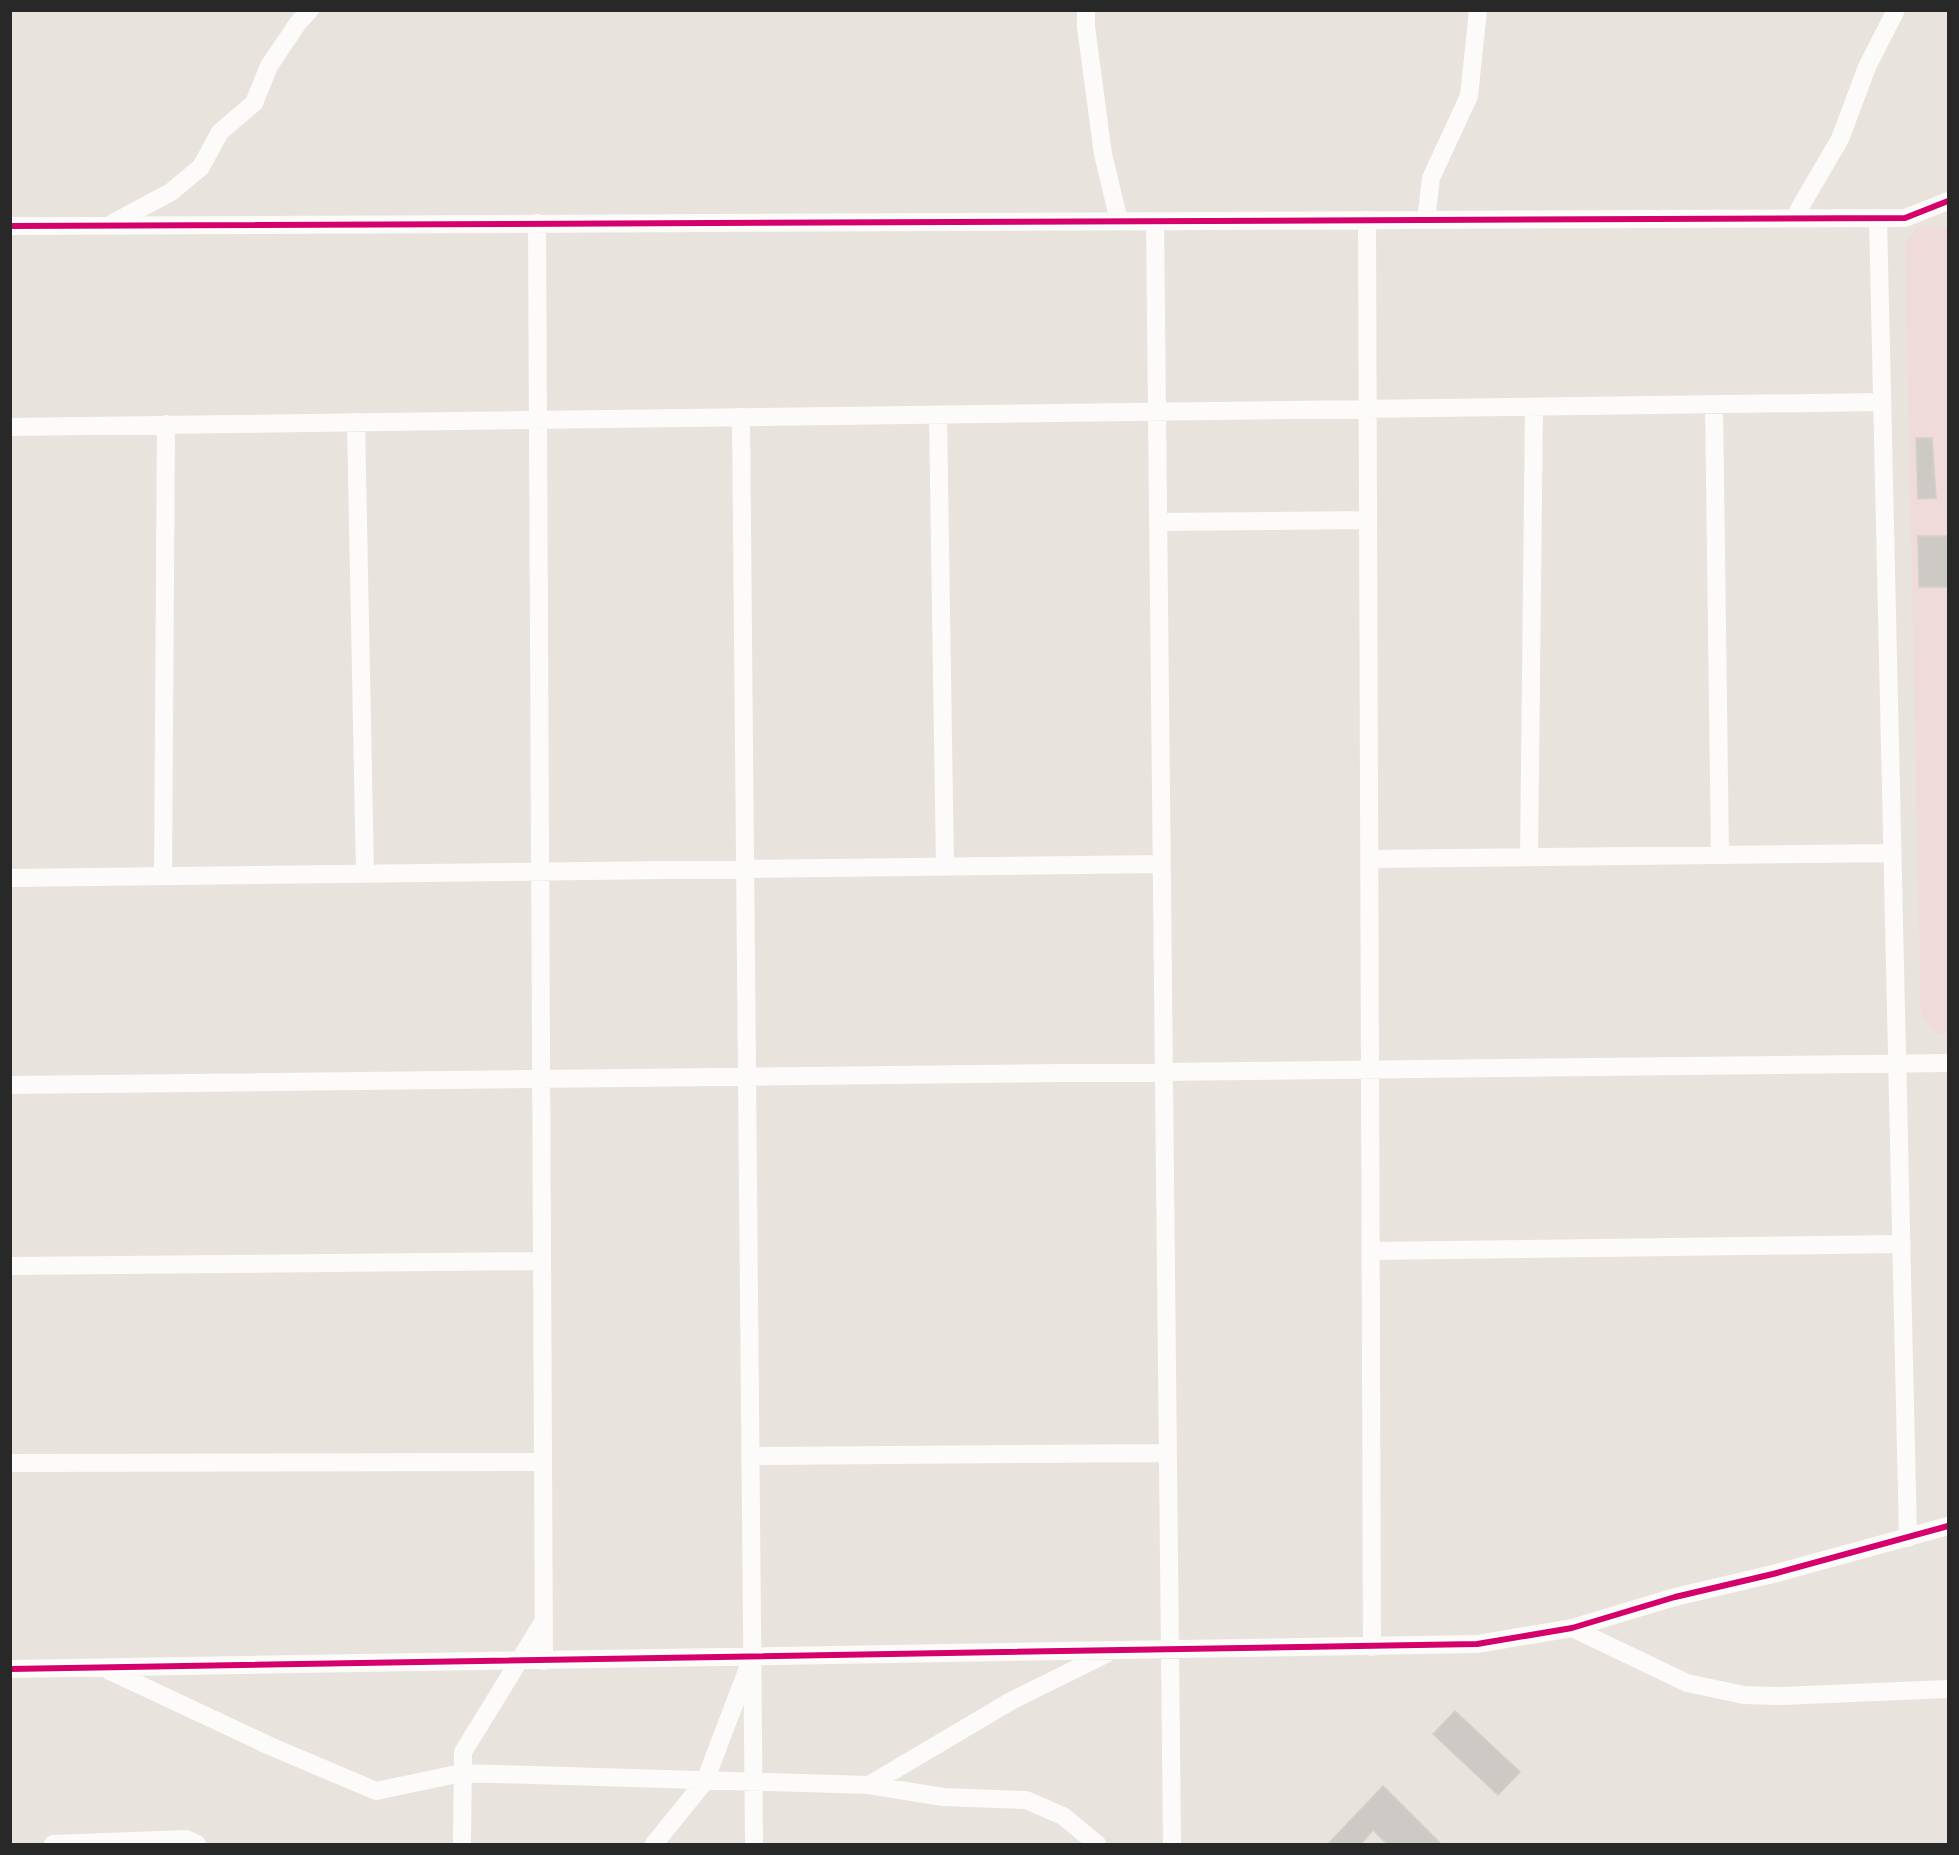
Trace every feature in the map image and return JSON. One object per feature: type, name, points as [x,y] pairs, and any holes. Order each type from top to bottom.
[{"type":"street","points":[[109,225],[171,192],[201,167],[220,132],[254,104],[269,66],[298,23],[310,10]]},
{"type":"street","points":[[1086,10],[1086,27],[1103,154],[1119,221]]},
{"type":"street","points":[[1426,220],[1431,178],[1468,96],[1478,10]]},
{"type":"street","points":[[1799,209],[1840,139],[1867,67],[1896,10]]},
{"type":"street","points":[[10,226],[1905,218],[1948,201]]},
{"type":"street","points":[[1878,218],[1908,1538]]},
{"type":"street","points":[[1367,220],[1372,1647]]},
{"type":"street","points":[[1155,221],[1172,1845]]},
{"type":"street","points":[[537,224],[544,1661]]},
{"type":"street","points":[[10,427],[1882,402]]},
{"type":"street","points":[[1714,404],[1720,855]]},
{"type":"street","points":[[1529,857],[1534,407]]},
{"type":"street","points":[[938,414],[945,867]]},
{"type":"street","points":[[741,417],[754,1845]]},
{"type":"street","points":[[356,422],[364,874]]},
{"type":"street","points":[[163,876],[166,424]]},
{"type":"street","points":[[1158,522],[1368,520]]},
{"type":"street","points":[[1369,859],[1893,853]]},
{"type":"street","points":[[10,878],[1162,864]]},
{"type":"street","points":[[10,1085],[1948,1063]]},
{"type":"street","points":[[1371,1251],[1901,1244]]},
{"type":"street","points":[[10,1266],[542,1261]]},
{"type":"street","points":[[751,1456],[1168,1453]]},
{"type":"street","points":[[10,1463],[543,1462]]},
{"type":"street","points":[[10,1669],[1477,1644],[1572,1628],[1675,1597],[1948,1526]]},
{"type":"street","points":[[462,1845],[463,1752],[501,1688],[521,1661],[544,1620]]},
{"type":"street","points":[[1572,1628],[1687,1683],[1744,1695],[1782,1696],[1948,1689]]},
{"type":"street","points":[[869,1785],[1011,1701],[1110,1652]]},
{"type":"street","points":[[654,1845],[705,1781],[753,1657]]},
{"type":"street","points":[[104,1668],[270,1746],[376,1791],[462,1773],[869,1785],[943,1797],[1026,1800],[1063,1816],[1097,1845]]},
{"type":"street","points":[[54,1845],[186,1839],[197,1845]]},
{"type":"shaded area","points":[[1918,227],[1948,227],[1948,1033],[1939,1034],[1921,1016],[1905,243]]},
{"type":"building","points":[[1916,438],[1932,438],[1936,498],[1918,499]]},
{"type":"building","points":[[1918,536],[1948,536],[1948,587],[1919,587]]},
{"type":"building","points":[[1455,1711],[1520,1772],[1498,1795],[1433,1734]]},
{"type":"building","points":[[1383,1786],[1442,1845],[1388,1845],[1373,1830],[1360,1845],[1327,1845]]},
{"type":"cycle path","points":[[10,226],[1905,218],[1948,201]]},
{"type":"cycle path","points":[[10,1669],[1477,1644],[1572,1628],[1675,1597],[1773,1574],[1948,1526]]}]
